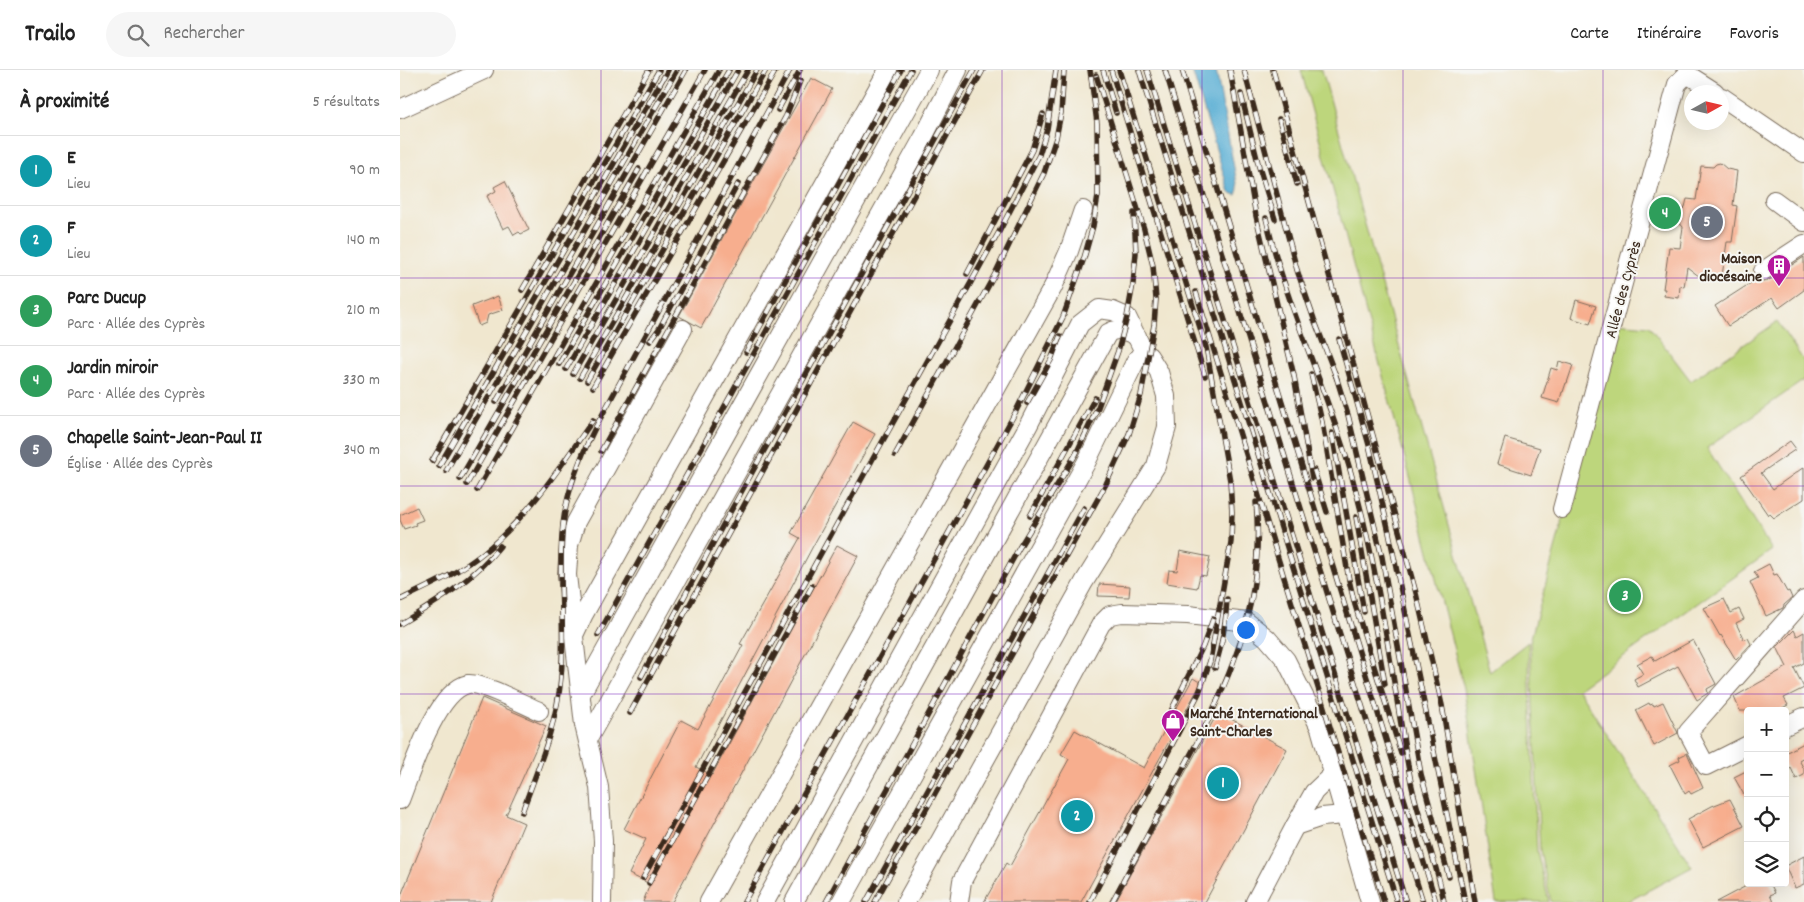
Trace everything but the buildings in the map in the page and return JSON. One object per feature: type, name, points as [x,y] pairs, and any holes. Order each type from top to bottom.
[{"type":"street","points":[[400,109],[484,70]]},
{"type":"street","points":[[575,633],[593,597],[888,70]]},
{"type":"street","points":[[581,694],[929,70]]},
{"type":"street","points":[[588,740],[923,138],[958,70]]},
{"type":"street","name":"Allée des Cyprès","points":[[1562,509],[1677,84],[1684,76],[1690,76],[1704,85]]},
{"type":"street","points":[[1729,102],[1804,153]]},
{"type":"street","points":[[1774,200],[1804,222]]},
{"type":"street","points":[[710,902],[1053,287],[1069,251],[1083,210]]},
{"type":"street","points":[[1763,271],[1804,244]]},
{"type":"street","points":[[765,902],[1028,426],[1080,324],[1099,309],[1113,311],[1127,317],[1145,354],[1149,356],[1159,372],[1166,396],[1167,427],[1156,466],[1084,582],[906,902]]},
{"type":"street","points":[[794,902],[1108,332],[1114,329],[1124,330],[1137,336]]},
{"type":"street","points":[[601,900],[604,841],[599,788],[588,740],[581,694],[567,575],[569,545],[576,522],[683,330]]},
{"type":"street","points":[[841,902],[1086,463],[1136,360],[1145,354]]},
{"type":"street","points":[[1744,747],[1706,766],[1688,732],[1804,600]]},
{"type":"street","points":[[959,902],[962,881],[1101,624],[1110,616],[1122,613],[1188,615],[1247,622],[1267,638],[1286,660],[1320,728],[1370,902]]},
{"type":"street","points":[[400,800],[432,720],[453,692],[468,684],[480,686],[539,711]]},
{"type":"street","points":[[1789,724],[1804,717]]},
{"type":"street","points":[[1255,902],[1314,792],[1334,773]]},
{"type":"street","points":[[1296,826],[1322,816],[1344,815]]},
{"type":"green space","points":[[1301,70],[1322,70],[1490,672],[1528,642],[1537,851],[1549,902],[1496,902],[1464,689],[1410,477]]},
{"type":"green space","points":[[1777,322],[1804,361],[1804,380],[1707,448],[1772,550],[1578,689],[1692,867],[1627,902],[1551,902],[1540,851],[1530,642],[1616,323],[1649,326],[1691,381]]},
{"type":"water","points":[[1192,70],[1216,70],[1238,189],[1236,195],[1229,192]]},
{"type":"railway","points":[[522,290],[649,70]]},
{"type":"railway","points":[[432,461],[659,70]]},
{"type":"railway","points":[[439,466],[668,70]]},
{"type":"railway","points":[[446,471],[677,70]]},
{"type":"railway","points":[[496,402],[686,70]]},
{"type":"railway","points":[[467,484],[705,70]]},
{"type":"railway","points":[[477,490],[719,70]]},
{"type":"railway","points":[[559,364],[729,70]]},
{"type":"railway","points":[[566,369],[738,70]]},
{"type":"railway","points":[[573,374],[748,70]]},
{"type":"railway","points":[[580,378],[757,70]]},
{"type":"railway","points":[[587,381],[766,70]]},
{"type":"railway","points":[[593,387],[776,70]]},
{"type":"railway","points":[[522,812],[546,746],[559,694],[563,639],[561,543],[567,500],[574,476],[594,430],[790,70]]},
{"type":"railway","points":[[778,110],[800,70]]},
{"type":"railway","points":[[746,352],[901,70]]},
{"type":"railway","points":[[598,635],[911,70]]},
{"type":"railway","points":[[641,677],[974,70]]},
{"type":"railway","points":[[630,713],[983,70]]},
{"type":"railway","points":[[643,878],[999,232],[1039,155],[1047,129],[1056,70]]},
{"type":"railway","points":[[895,455],[995,274],[1044,173],[1056,138],[1061,113],[1064,70]]},
{"type":"railway","points":[[744,902],[1015,413],[1063,317],[1084,258],[1093,226],[1098,195],[1097,123],[1090,70]]},
{"type":"railway","points":[[1103,70],[1116,113]]},
{"type":"railway","points":[[1111,70],[1205,376]]},
{"type":"railway","points":[[1090,902],[1199,693],[1210,661],[1231,542],[1230,481],[1206,347],[1119,70]]},
{"type":"railway","points":[[1139,70],[1397,902]]},
{"type":"railway","points":[[1147,70],[1406,902]]},
{"type":"railway","points":[[1165,70],[1423,902]]},
{"type":"railway","points":[[1182,70],[1436,902]]},
{"type":"railway","points":[[1230,70],[1256,216],[1294,376],[1312,478]]},
{"type":"railway","points":[[1244,70],[1297,270],[1337,379]]},
{"type":"railway","points":[[1273,70],[1416,593],[1442,705],[1475,902]]},
{"type":"railway","points":[[875,902],[1106,484],[1129,434],[1141,395],[1154,325],[1156,299],[1153,266],[1144,229],[1096,75]]},
{"type":"railway","points":[[601,451],[786,116],[800,81]]},
{"type":"railway","points":[[1241,94],[1259,167],[1275,219]]},
{"type":"railway","points":[[967,274],[1032,150],[1043,114]]},
{"type":"railway","points":[[1279,119],[1297,184]]},
{"type":"railway","points":[[460,479],[639,169]]},
{"type":"railway","points":[[650,341],[659,329],[738,184]]},
{"type":"railway","points":[[826,902],[1019,548],[1076,454],[1098,407],[1118,351],[1127,317],[1136,253],[1134,213]]},
{"type":"railway","points":[[1266,218],[1284,283],[1341,441],[1361,511],[1378,588],[1411,782],[1444,902]]},
{"type":"railway","points":[[1196,292],[1384,902]]},
{"type":"railway","points":[[1027,403],[1051,360],[1060,336]]},
{"type":"railway","points":[[1339,339],[1369,445],[1388,528],[1465,902]]},
{"type":"railway","points":[[1335,373],[1348,415],[1382,557],[1421,774],[1449,877]]},
{"type":"railway","points":[[1311,374],[1322,422],[1349,580],[1401,753]]},
{"type":"railway","points":[[1030,516],[1095,398]]},
{"type":"railway","points":[[400,600],[464,567],[499,539],[515,524],[542,491],[593,420]]},
{"type":"railway","points":[[1332,433],[1364,612]]},
{"type":"railway","points":[[1314,470],[1327,512]]},
{"type":"railway","points":[[1112,902],[1201,735],[1238,650],[1252,594],[1256,565],[1258,534],[1256,502]]},
{"type":"railway","points":[[866,902],[1084,508]]},
{"type":"railway","points":[[1356,517],[1385,684]]},
{"type":"railway","points":[[400,624],[441,599],[466,580],[500,546]]},
{"type":"railway","points":[[649,883],[812,586]]},
{"type":"railway","points":[[1215,668],[1226,617],[1227,599]]},
{"type":"railway","points":[[1172,709],[1203,646],[1213,619]]},
{"type":"place","name":"Jardin miroir","points":[[1665,213]]},
{"type":"place","name":"Chapelle Saint-Jean-Paul II","points":[[1707,222]]},
{"type":"place","name":"Maison diocésaine","points":[[1779,287]]},
{"type":"place","name":"Parc Ducup","points":[[1625,596]]},
{"type":"place","name":"Marché International Saint-Charles","points":[[1173,742]]},
{"type":"place","name":"E","points":[[1223,783]]},
{"type":"place","name":"F","points":[[1077,816]]}]
